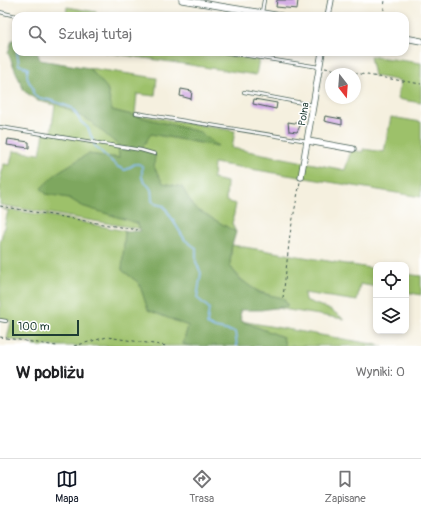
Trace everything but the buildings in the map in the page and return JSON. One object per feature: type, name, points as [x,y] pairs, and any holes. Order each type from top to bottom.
[{"type":"street","points":[[182,0],[256,12]]},
{"type":"street","points":[[329,12],[331,0]]},
{"type":"street","points":[[409,39],[421,41]]},
{"type":"street","name":"Polna","points":[[301,178],[321,56]]},
{"type":"street","points":[[308,141],[353,149]]},
{"type":"lane","points":[[262,12],[264,0]]},
{"type":"lane","points":[[0,12],[12,15]]},
{"type":"lane","points":[[247,56],[319,68]]},
{"type":"lane","points":[[244,92],[314,105]]},
{"type":"lane","points":[[136,113],[308,141]]},
{"type":"lane","points":[[0,127],[141,150],[155,154]]},
{"type":"lane","points":[[0,320],[6,321]]},
{"type":"path","points":[[384,12],[385,0]]},
{"type":"path","points":[[319,68],[421,84]]},
{"type":"path","points":[[284,298],[290,234],[301,178]]},
{"type":"path","points":[[0,206],[137,230]]},
{"type":"path","points":[[0,337],[57,346]]},
{"type":"path","points":[[74,346],[107,337],[167,346]]},
{"type":"green space","points":[[67,7],[96,12],[66,12]]},
{"type":"green space","points":[[12,40],[12,56],[38,56],[40,60],[89,68],[107,88],[112,110],[200,132],[218,146],[151,134],[141,149],[155,154],[154,167],[163,183],[182,187],[196,209],[236,232],[231,249],[230,266],[240,279],[260,293],[283,298],[288,306],[261,310],[240,310],[241,321],[283,337],[285,346],[193,346],[183,344],[188,326],[148,310],[139,283],[122,270],[125,231],[141,231],[137,223],[82,206],[69,198],[46,194],[41,188],[58,172],[88,154],[119,158],[118,145],[90,121],[53,102],[38,101],[24,91],[8,53]]},
{"type":"green space","points":[[131,56],[240,56],[259,59],[256,75]]},
{"type":"green space","points":[[370,56],[421,63],[421,103],[397,99],[401,81],[374,76]]},
{"type":"green space","points":[[89,68],[157,78],[155,96],[137,94],[135,114],[235,131],[232,148],[345,170],[351,150],[363,152],[363,149],[384,152],[391,117],[421,122],[421,197],[214,163],[213,179],[227,182],[226,201],[236,204],[232,224],[236,232],[196,209],[182,187],[163,183],[154,167],[155,154],[141,150],[150,134],[216,146],[200,132],[112,110],[107,88]]},
{"type":"green space","points":[[38,101],[53,102],[90,121],[118,145],[120,158],[88,154],[58,172],[42,189],[46,194],[69,198],[82,206],[137,223],[140,229],[0,205],[0,180],[4,164],[10,165],[13,151],[40,154],[44,133],[51,133],[55,105]]},
{"type":"green space","points":[[0,208],[57,217],[125,231],[122,270],[139,283],[148,310],[188,326],[183,344],[193,346],[33,346],[33,343],[7,339],[11,321],[0,319],[0,243],[8,211]]},
{"type":"green space","points":[[232,245],[373,268],[373,286],[360,284],[357,301],[304,293],[305,300],[331,310],[344,319],[276,308],[288,306],[283,298],[266,294],[247,284],[230,266]]},
{"type":"green space","points":[[409,274],[421,276],[421,295],[409,293]]},
{"type":"green space","points":[[241,321],[383,346],[285,346],[283,337]]},
{"type":"waterway","points":[[18,56],[19,65],[28,68],[27,74],[29,83],[33,87],[33,93],[36,97],[72,108],[81,122],[88,128],[95,146],[118,167],[125,170],[135,164],[142,166],[142,178],[151,189],[152,201],[156,204],[164,206],[185,240],[196,248],[196,262],[201,273],[197,298],[209,308],[207,324],[215,328],[235,332],[237,346]]}]
